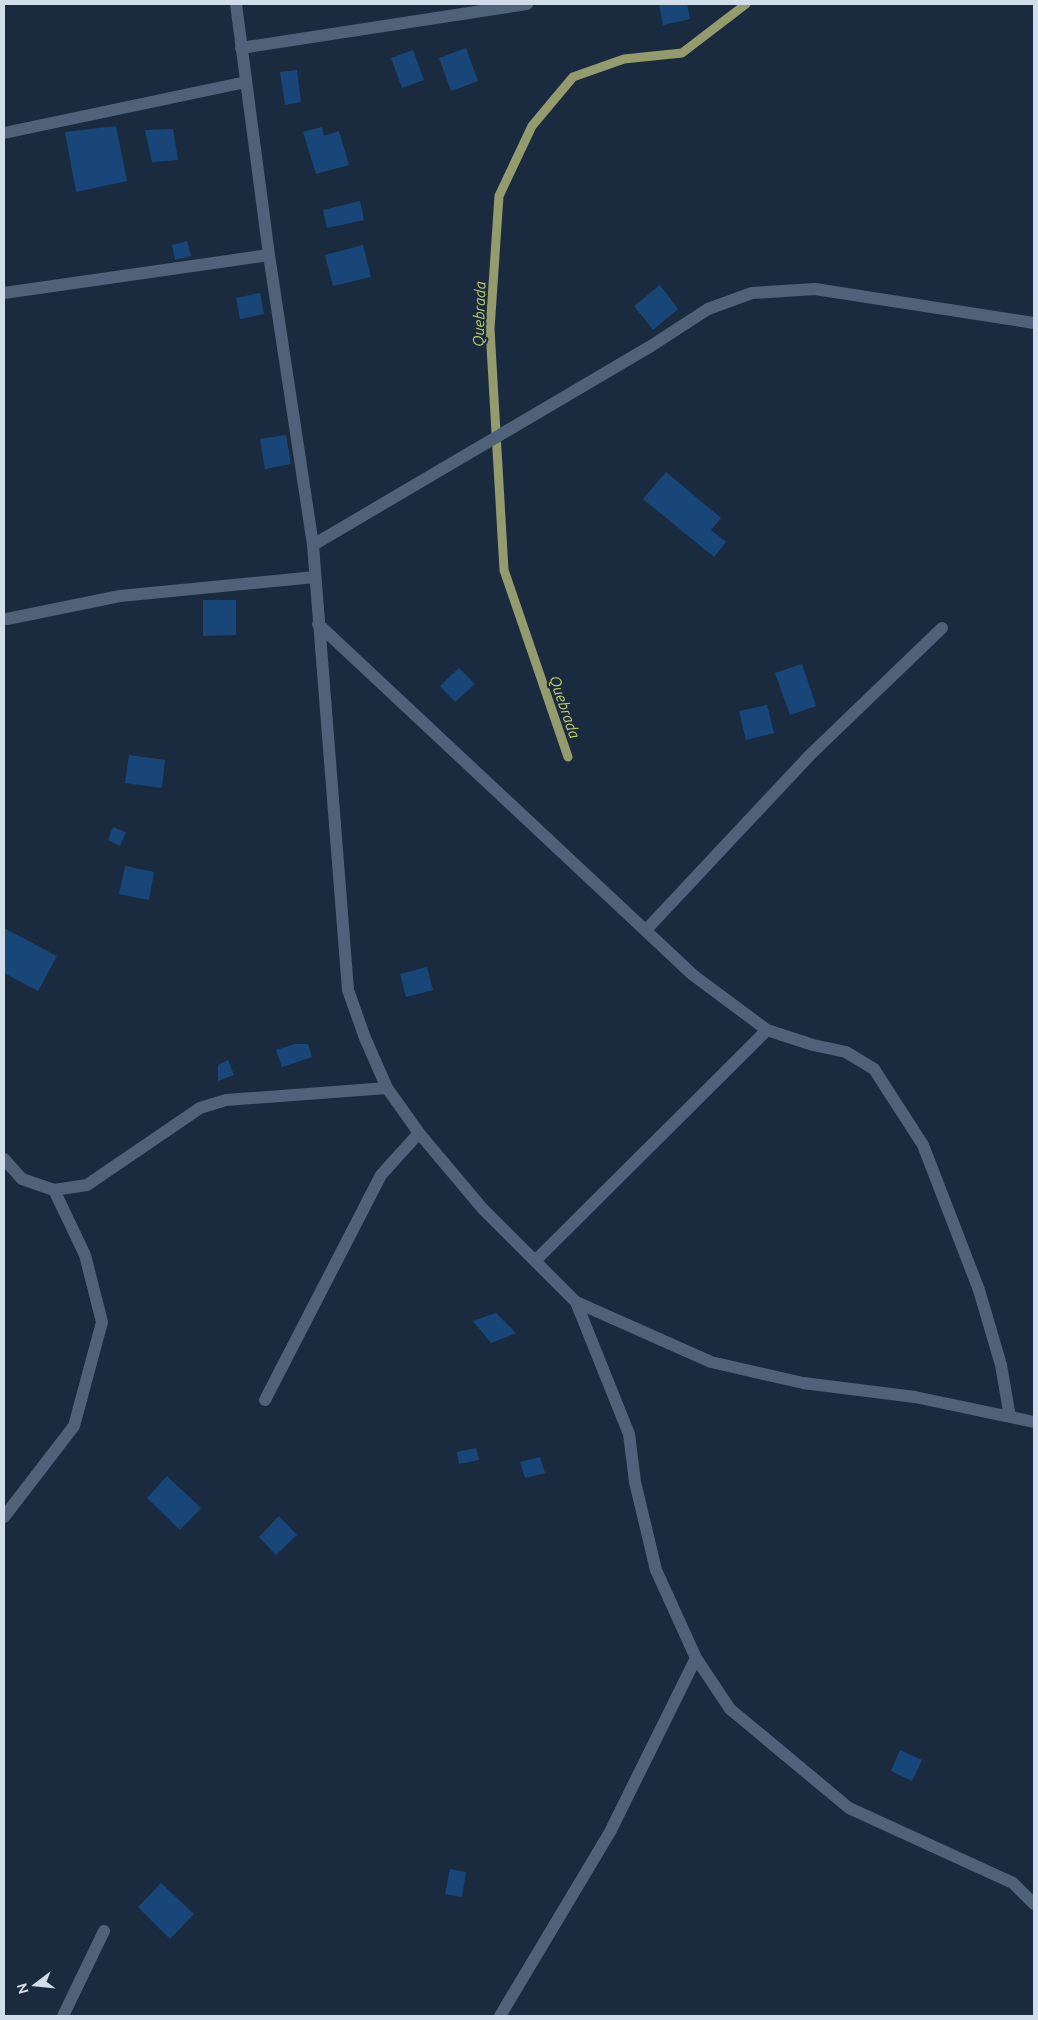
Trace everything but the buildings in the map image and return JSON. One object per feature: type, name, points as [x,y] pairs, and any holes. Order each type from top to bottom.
[{"type":"street","points":[[236,4],[269,255],[313,545],[348,990],[387,1088],[419,1133],[482,1208],[576,1302],[711,1362],[803,1384],[915,1397],[1034,1422]]},
{"type":"street","points":[[241,48],[527,4]]},
{"type":"street","points":[[4,132],[246,82]]},
{"type":"street","points":[[4,292],[269,255]]},
{"type":"street","points":[[313,545],[651,346],[708,308],[752,293],[815,289],[1034,323]]},
{"type":"street","points":[[7,619],[120,596],[315,577]]},
{"type":"street","points":[[318,624],[693,975],[767,1030],[813,1045],[846,1052],[874,1069],[922,1145],[979,1290],[1001,1365],[1010,1417]]},
{"type":"street","points":[[646,930],[810,755],[942,628]]},
{"type":"street","points":[[535,1261],[767,1030]]},
{"type":"street","points":[[4,1159],[22,1179],[54,1190],[87,1185],[200,1108],[226,1100],[387,1088]]},
{"type":"street","points":[[265,1400],[381,1175],[419,1133]]},
{"type":"street","points":[[4,1517],[74,1426],[102,1322],[85,1255],[54,1190]]},
{"type":"street","points":[[576,1302],[630,1434],[635,1482],[656,1570],[696,1658],[730,1709],[849,1808],[1012,1883],[1034,1904]]},
{"type":"street","points":[[500,2016],[610,1832],[696,1658]]},
{"type":"street","points":[[63,2016],[104,1931]]},
{"type":"waterway","name":"Quebrada","points":[[568,757],[504,570],[490,329],[499,196],[532,126],[573,77],[624,59],[682,53],[746,4]]}]
